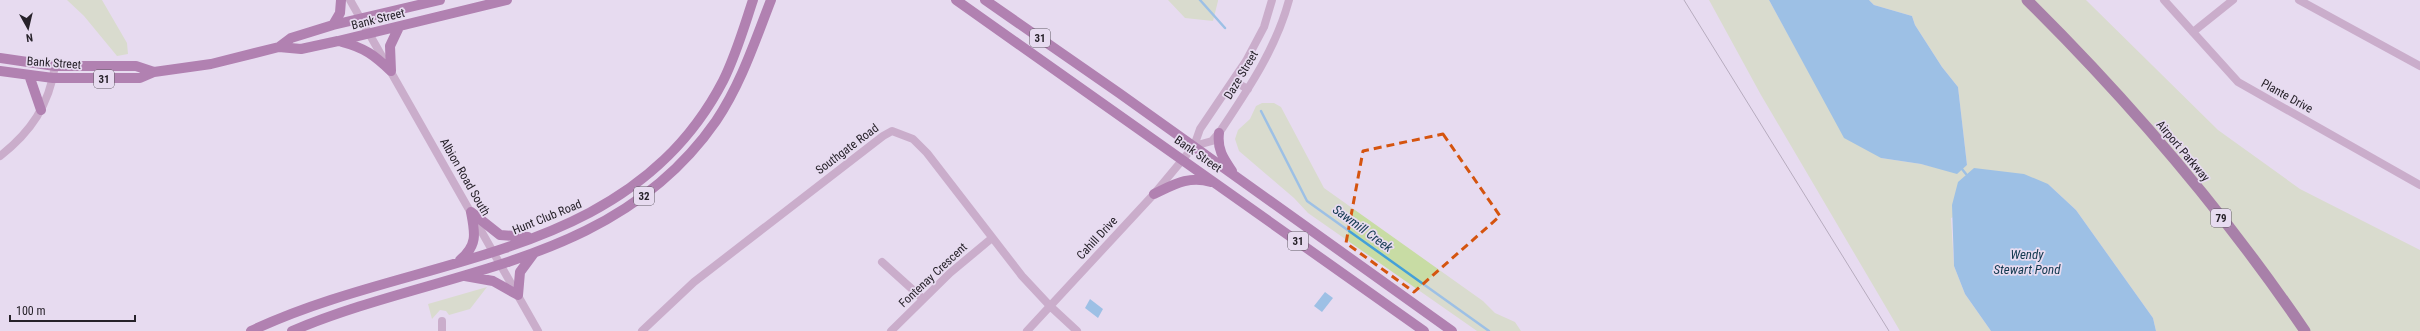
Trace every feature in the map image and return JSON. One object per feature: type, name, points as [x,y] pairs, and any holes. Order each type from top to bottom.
[{"type":"highway","name":"Airport Parkway","points":[[2027,0],[2076,49],[2153,134],[2234,234],[2304,331]]},
{"type":"main road","points":[[333,25],[340,13],[341,0]]},
{"type":"main road","name":"Bank Street","points":[[278,47],[291,38],[333,25],[440,0]]},
{"type":"main road","name":"Bank Street","points":[[0,71],[53,78],[140,78],[154,72],[211,64],[278,47],[301,49],[338,42],[507,0]]},
{"type":"main road","points":[[746,0],[747,17]]},
{"type":"main road","name":"Hunt Club Road","points":[[250,331],[338,297],[495,251],[537,237],[571,223],[609,203],[641,180],[672,151],[702,114],[723,81],[753,0]]},
{"type":"main road","name":"32","points":[[292,331],[361,305],[534,253],[578,236],[637,202],[680,164],[704,136],[724,108],[743,70],[771,0]]},
{"type":"main road","name":"Bank Street","points":[[956,0],[1183,159],[1424,331]]},
{"type":"main road","name":"Bank Street","points":[[985,0],[1194,146],[1452,331]]},
{"type":"main road","points":[[1004,33],[1014,21]]},
{"type":"main road","points":[[391,71],[390,46],[399,27]]},
{"type":"main road","points":[[338,42],[361,47],[371,52],[391,71]]},
{"type":"main road","name":"Bank Street","points":[[0,58],[55,66],[136,66],[154,72]]},
{"type":"main road","points":[[29,75],[41,110]]},
{"type":"main road","points":[[1107,106],[1119,93]]},
{"type":"main road","points":[[1219,133],[1219,146],[1221,154],[1235,176]]},
{"type":"main road","points":[[1154,194],[1185,180],[1200,179],[1218,184]]},
{"type":"main road","points":[[471,212],[500,235],[537,237]]},
{"type":"main road","points":[[457,262],[468,253],[475,240],[471,212]]},
{"type":"main road","points":[[462,275],[493,281],[518,295],[520,272],[534,253]]},
{"type":"street","name":"Albion Road South","points":[[350,0],[471,212],[495,251],[538,331]]},
{"type":"street","name":"Daze Street","points":[[1183,159],[1194,146],[1200,129],[1234,81],[1264,27],[1272,0]]},
{"type":"street","name":"Daze Street","points":[[1194,146],[1212,141],[1219,133],[1248,89],[1276,39],[1289,0]]},
{"type":"street","name":"Plante Drive","points":[[2164,0],[2238,82],[2420,185]]},
{"type":"street","points":[[2193,32],[2234,0]]},
{"type":"street","points":[[2299,0],[2420,66]]},
{"type":"street","points":[[0,156],[12,147],[28,129],[41,110],[50,92],[55,66]]},
{"type":"street","points":[[1234,81],[1248,89]]},
{"type":"street","name":"Southgate Road","points":[[642,331],[694,282],[883,136],[892,131],[913,139],[927,152],[1022,276],[1050,306],[1077,331]]},
{"type":"street","name":"Cahill Drive","points":[[1027,331],[1154,194],[1183,159]]},
{"type":"street","name":"Fontenay Crescent","points":[[891,331],[950,272],[992,238]]},
{"type":"street","points":[[882,262],[923,299]]},
{"type":"street","points":[[442,321],[442,331]]},
{"type":"highlighted area","points":[[1443,134],[1500,216],[1414,292],[1346,243],[1363,151]]},
{"type":"green space","points":[[67,0],[102,0],[127,43],[128,54],[117,56],[84,16]]},
{"type":"green space","points":[[1168,0],[1218,1],[1213,21],[1185,18]]},
{"type":"green space","points":[[1709,0],[1769,0],[1807,69],[1881,158],[1921,164],[1955,172],[1967,165],[1958,87],[1942,67],[1915,25],[1912,16],[1874,5],[1869,0],[2086,0],[2218,130],[2300,189],[2420,250],[2420,331],[2156,331],[2153,318],[2076,210],[2048,184],[1951,218],[1954,266],[1965,294],[1991,331],[1900,331],[1761,95]]},
{"type":"green space","points":[[1262,103],[1274,103],[1281,107],[1324,188],[1483,301],[1495,313],[1515,322],[1521,331],[1477,331],[1308,213],[1294,198],[1239,151],[1235,139],[1238,130],[1250,119],[1256,106]]},
{"type":"green space","points":[[487,287],[470,309],[449,315],[446,311],[440,310],[432,319],[428,304]]},
{"type":"water","points":[[1769,0],[1869,0],[1874,5],[1912,16],[1915,25],[1942,67],[1958,87],[1967,165],[1957,174],[1921,164],[1881,158],[1844,138]]},
{"type":"water","name":"Wendy Stewart Pond","points":[[1974,168],[2024,174],[2048,184],[2076,210],[2153,318],[2156,331],[1991,331],[1965,294],[1954,266],[1952,205],[1958,182]]},
{"type":"water","points":[[1325,292],[1333,298],[1322,312],[1314,306]]},
{"type":"water","points":[[1090,299],[1103,309],[1098,318],[1085,308]]},
{"type":"waterway","name":"Sawmill Creek","points":[[1200,0],[1225,28]]},
{"type":"waterway","name":"Sawmill Creek","points":[[1261,111],[1307,201],[1489,331]]},
{"type":"waterway","points":[[1962,169],[1966,174]]},
{"type":"tram line","points":[[1684,0],[1889,331]]}]
